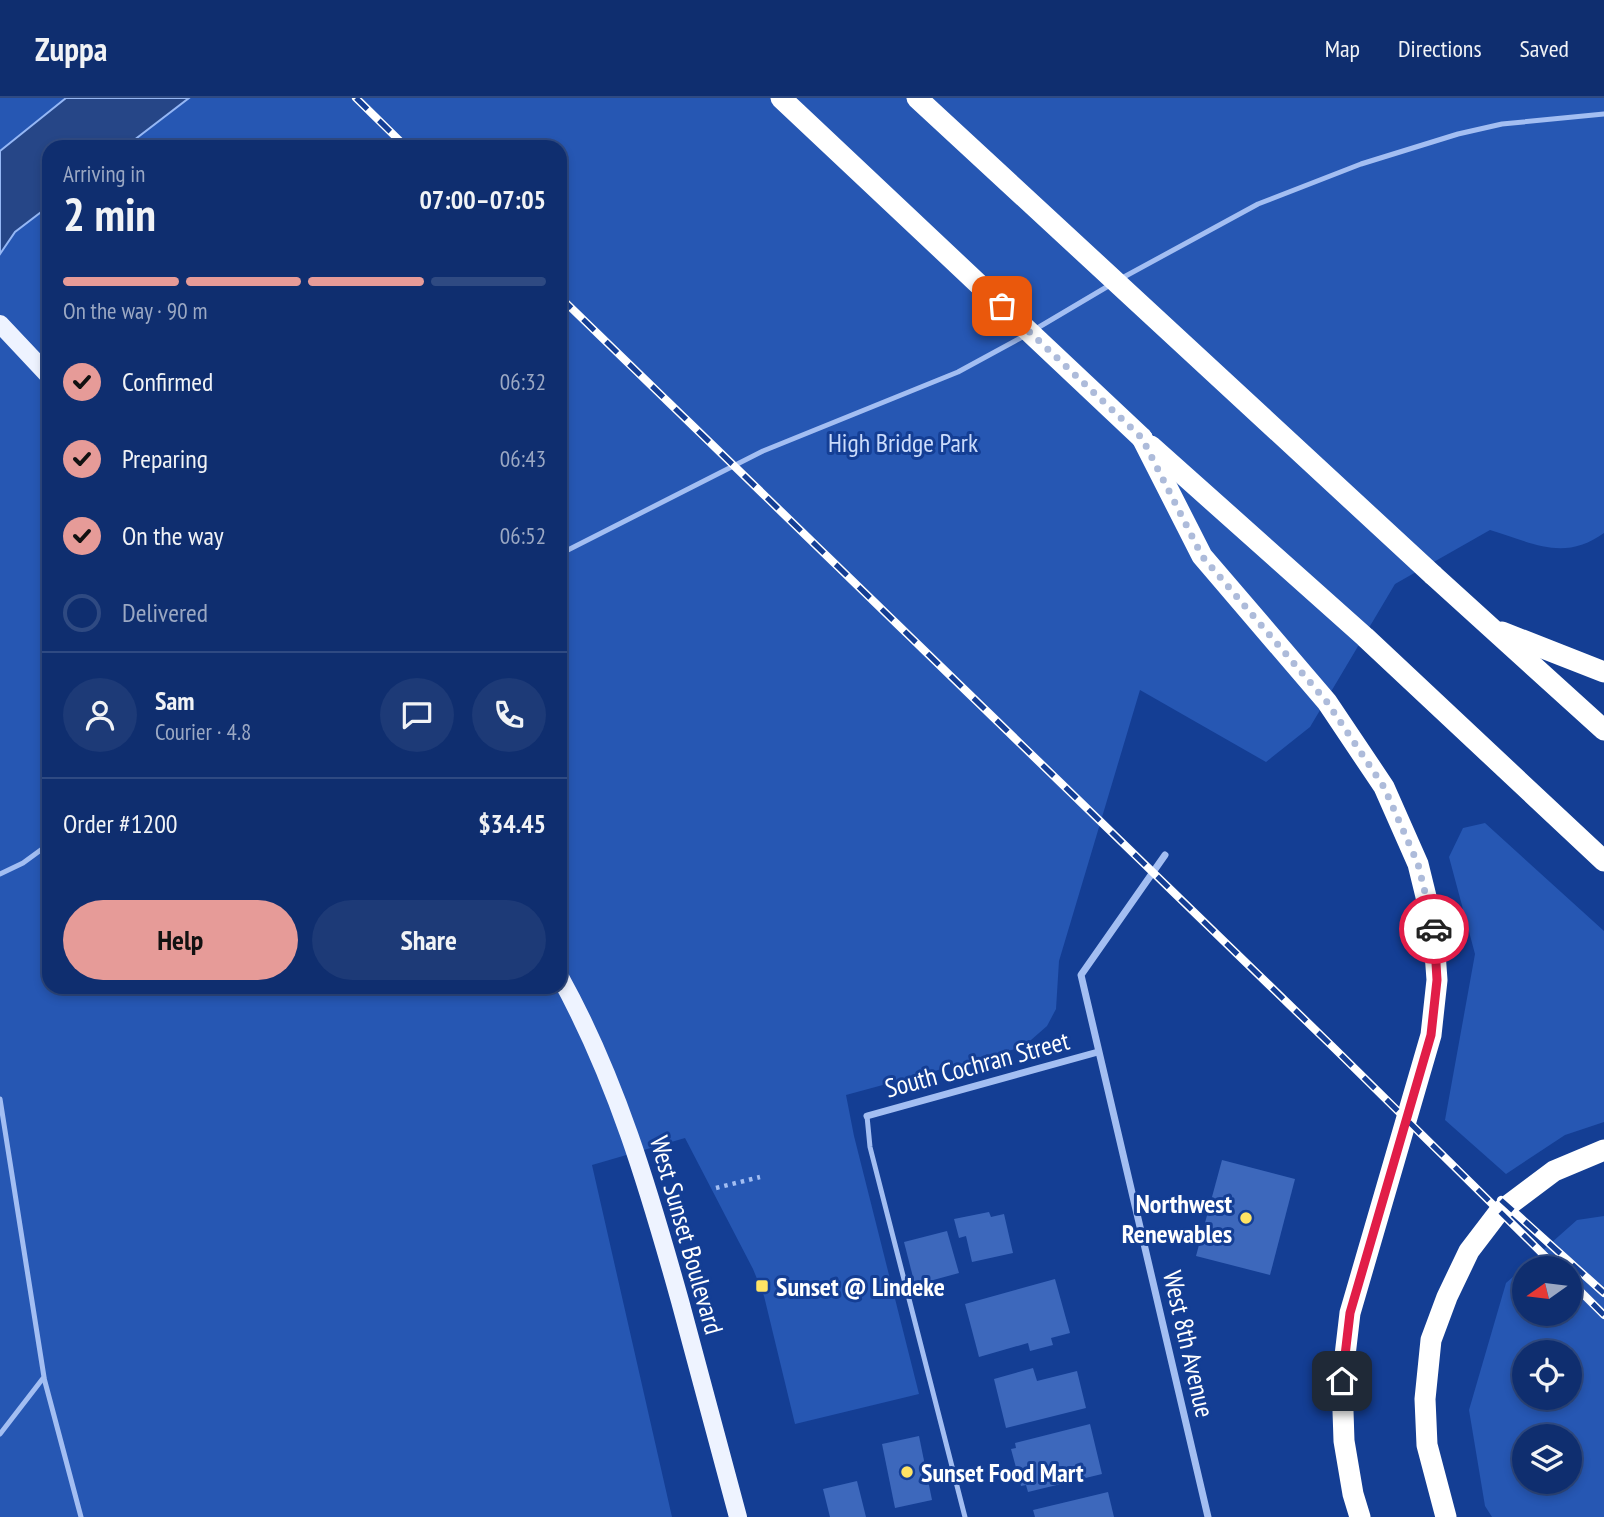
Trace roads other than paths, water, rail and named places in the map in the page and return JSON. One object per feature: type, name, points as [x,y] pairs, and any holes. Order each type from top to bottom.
[{"type":"highway","points":[[781,98],[1142,438],[1365,637],[1604,861]]},
{"type":"highway","points":[[917,98],[1490,628],[1604,730]]},
{"type":"highway","points":[[1142,438],[1202,556],[1327,702],[1384,787],[1418,864],[1433,925],[1437,980],[1431,1035],[1350,1313],[1342,1381],[1344,1441],[1353,1494],[1360,1517]]},
{"type":"highway","points":[[1490,628],[1604,672]]},
{"type":"highway","points":[[1446,1517],[1427,1445],[1425,1399],[1431,1340],[1447,1297],[1469,1251],[1498,1213],[1554,1171],[1604,1150]]},
{"type":"main road","points":[[0,324],[42,369]]},
{"type":"main road","name":"West Sunset Boulevard","points":[[567,989],[634,1142],[738,1517]]},
{"type":"street","name":"West 8th Avenue","points":[[1165,855],[1081,975],[1208,1517]]},
{"type":"street","name":"South Cochran Street","points":[[867,1116],[1098,1052]]},
{"type":"lane","points":[[567,550],[763,452],[958,372],[1212,227],[1310,182],[1458,134],[1502,124],[1604,114]]},
{"type":"lane","points":[[0,874],[23,863],[42,849]]},
{"type":"lane","points":[[0,1100],[44,1377],[81,1517]]},
{"type":"lane","points":[[867,1116],[870,1147],[965,1517]]},
{"type":"lane","points":[[0,1434],[44,1377]]},
{"type":"railway","points":[[356,98],[399,140]]},
{"type":"railway","points":[[567,304],[1545,1256]]},
{"type":"railway","points":[[1501,1200],[1604,1293]]},
{"type":"railway","points":[[1582,1293],[1604,1315]]},
{"type":"place","name":"Northwest Renewables","points":[[1246,1218]]},
{"type":"place","name":"Sunset @ Lindeke","points":[[762,1286]]},
{"type":"place","name":"Sunset Food Mart","points":[[907,1472]]},
{"type":"park label","name":"High Bridge Park","points":[[903,442]]}]
